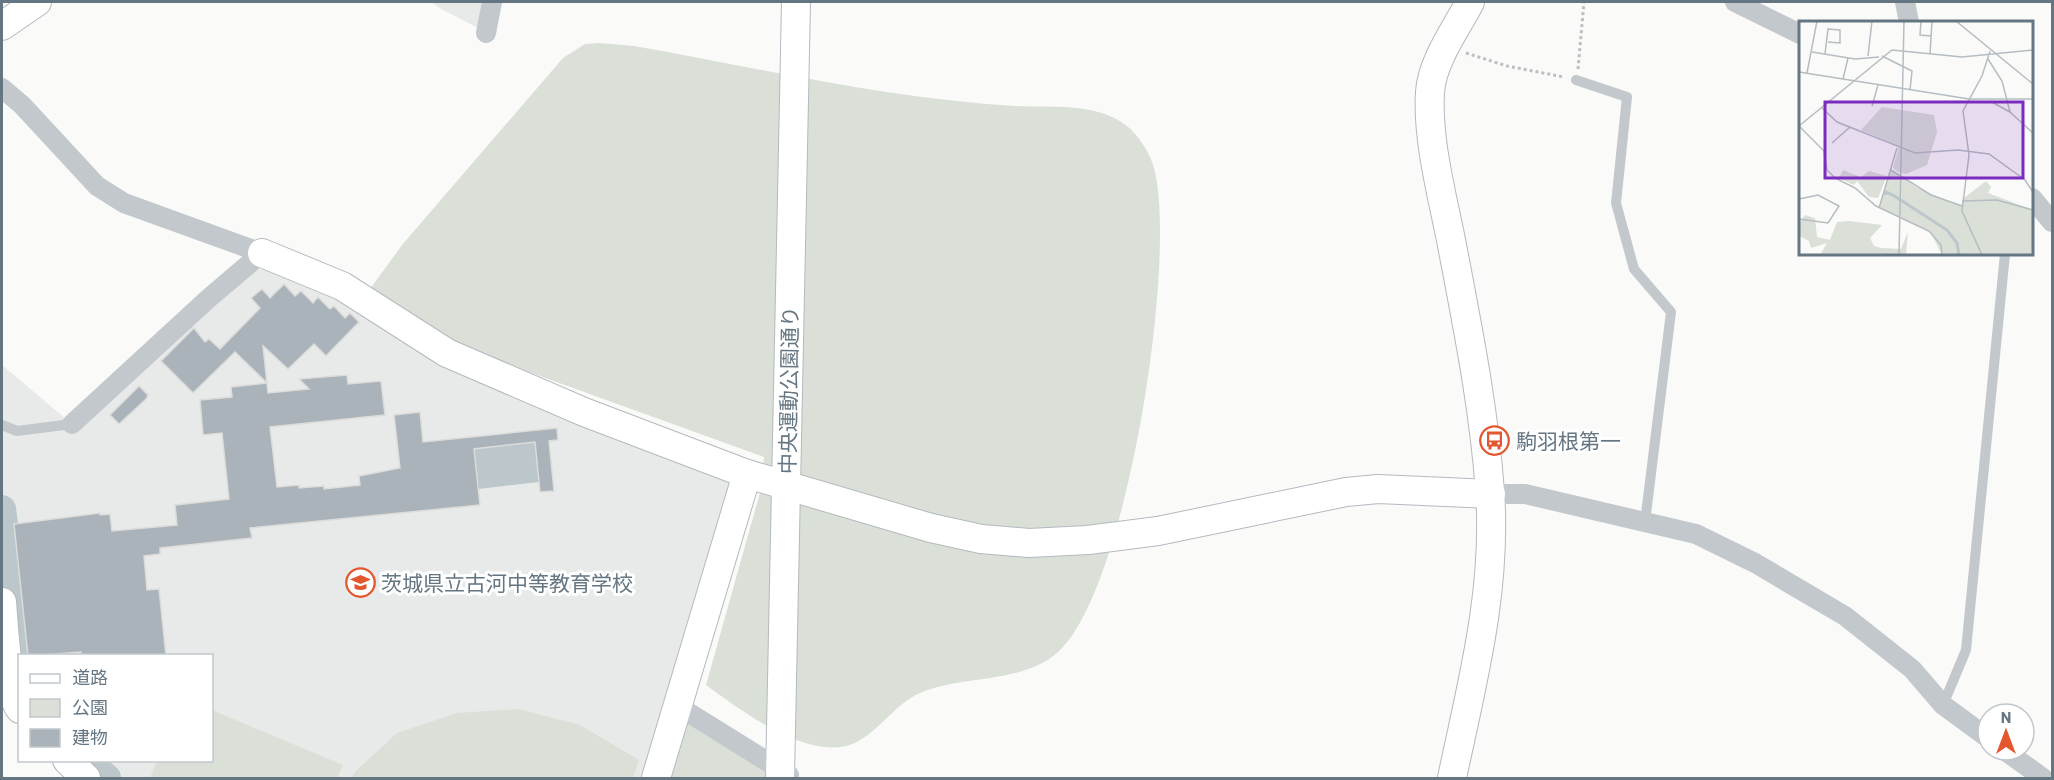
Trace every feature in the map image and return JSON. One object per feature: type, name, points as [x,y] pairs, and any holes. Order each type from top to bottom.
[{"type":"street","points":[[2,26],[37,2]]},
{"type":"street","points":[[486,33],[492,2]]},
{"type":"street","name":"中央運動公園通り","points":[[785,775],[786,484],[796,2]]},
{"type":"street","points":[[1452,778],[1483,637],[1490,586],[1491,494],[1479,398],[1430,117],[1430,91],[1436,68],[1470,2]]},
{"type":"street","points":[[1735,2],[1799,34]]},
{"type":"street","points":[[1905,2],[1909,21]]},
{"type":"street","points":[[2,88],[22,105],[97,186],[124,203],[342,286],[447,353],[584,412],[747,474],[930,528],[981,539],[1029,543],[1088,540],[1158,531],[1346,492],[1412,489],[1525,494],[1696,534],[1755,563],[1845,616],[1912,669],[1943,705],[1976,729]]},
{"type":"street","points":[[2033,200],[2052,222]]},
{"type":"street","points":[[72,424],[209,298],[262,254]]},
{"type":"street","points":[[656,778],[747,474]]},
{"type":"street","points":[[2,602],[10,673],[15,703],[18,707]]},
{"type":"street","points":[[678,706],[785,775]]},
{"type":"street","points":[[69,762],[86,778]]},
{"type":"street","points":[[2021,762],[2043,778]]},
{"type":"lane","points":[[1576,80],[1627,97],[1616,203],[1634,269],[1671,312],[1645,522]]},
{"type":"lane","points":[[1943,705],[1966,650],[2005,255]]},
{"type":"lane","points":[[2,425],[17,431],[72,424]]},
{"type":"path","points":[[1448,43],[1475,58],[1576,80],[1584,2]]},
{"type":"shaded area","points":[[431,2],[487,2],[480,29]]},
{"type":"shaded area","name":"茨城県立古河中等教育学校","points":[[268,268],[735,478],[647,778],[115,778],[106,774],[93,762],[213,762],[213,654],[25,654],[7,509],[2,503],[2,365],[79,430],[148,363],[256,270]]},
{"type":"shaded area","points":[[535,442],[539,482],[478,489],[474,449]]},
{"type":"green space","points":[[585,44],[634,46],[824,82],[919,97],[1088,110],[1115,118],[1127,126],[1140,140],[1154,168],[1160,212],[1159,273],[1141,420],[1125,496],[1105,563],[1083,617],[1058,652],[1044,662],[1027,669],[936,687],[911,697],[857,742],[839,747],[819,746],[798,741],[777,732],[706,685],[761,489],[764,457],[471,351],[370,289],[402,245],[563,58]]},
{"type":"green space","points":[[678,706],[789,778],[656,778]]},
{"type":"green space","points":[[518,709],[580,725],[639,760],[633,778],[351,778],[397,733],[457,713]]},
{"type":"green space","points":[[213,710],[343,765],[337,778],[150,778],[157,762],[213,762]]},
{"type":"building","points":[[284,284],[295,296],[301,291],[313,303],[318,297],[330,309],[334,306],[345,318],[350,313],[359,322],[326,356],[314,344],[288,369],[263,346],[267,383],[235,352],[193,393],[161,361],[194,328],[205,342],[209,339],[220,349],[260,308],[251,298],[262,289],[270,298]]},
{"type":"building","points":[[347,375],[348,384],[381,381],[385,415],[270,427],[277,487],[324,486],[324,489],[360,485],[359,476],[400,468],[394,415],[420,412],[423,442],[557,428],[558,440],[549,441],[554,491],[540,492],[535,442],[474,449],[480,505],[250,528],[252,538],[160,548],[160,554],[144,556],[147,590],[159,589],[166,654],[81,654],[81,652],[28,654],[14,524],[100,513],[100,515],[110,514],[112,531],[177,525],[175,505],[229,499],[222,433],[203,435],[200,400],[232,397],[231,387],[267,383],[268,393],[309,389],[299,379]]},
{"type":"building","points":[[139,386],[148,395],[146,399],[119,424],[110,415]]},
{"type":"waterway","points":[[2,509],[21,654]]},
{"type":"waterway","points":[[88,762],[107,778]]},
{"type":"place","name":"駒羽根第一","points":[[1495,440]]},
{"type":"place","name":"茨城県立古河中等教育学校","points":[[360,582]]}]
